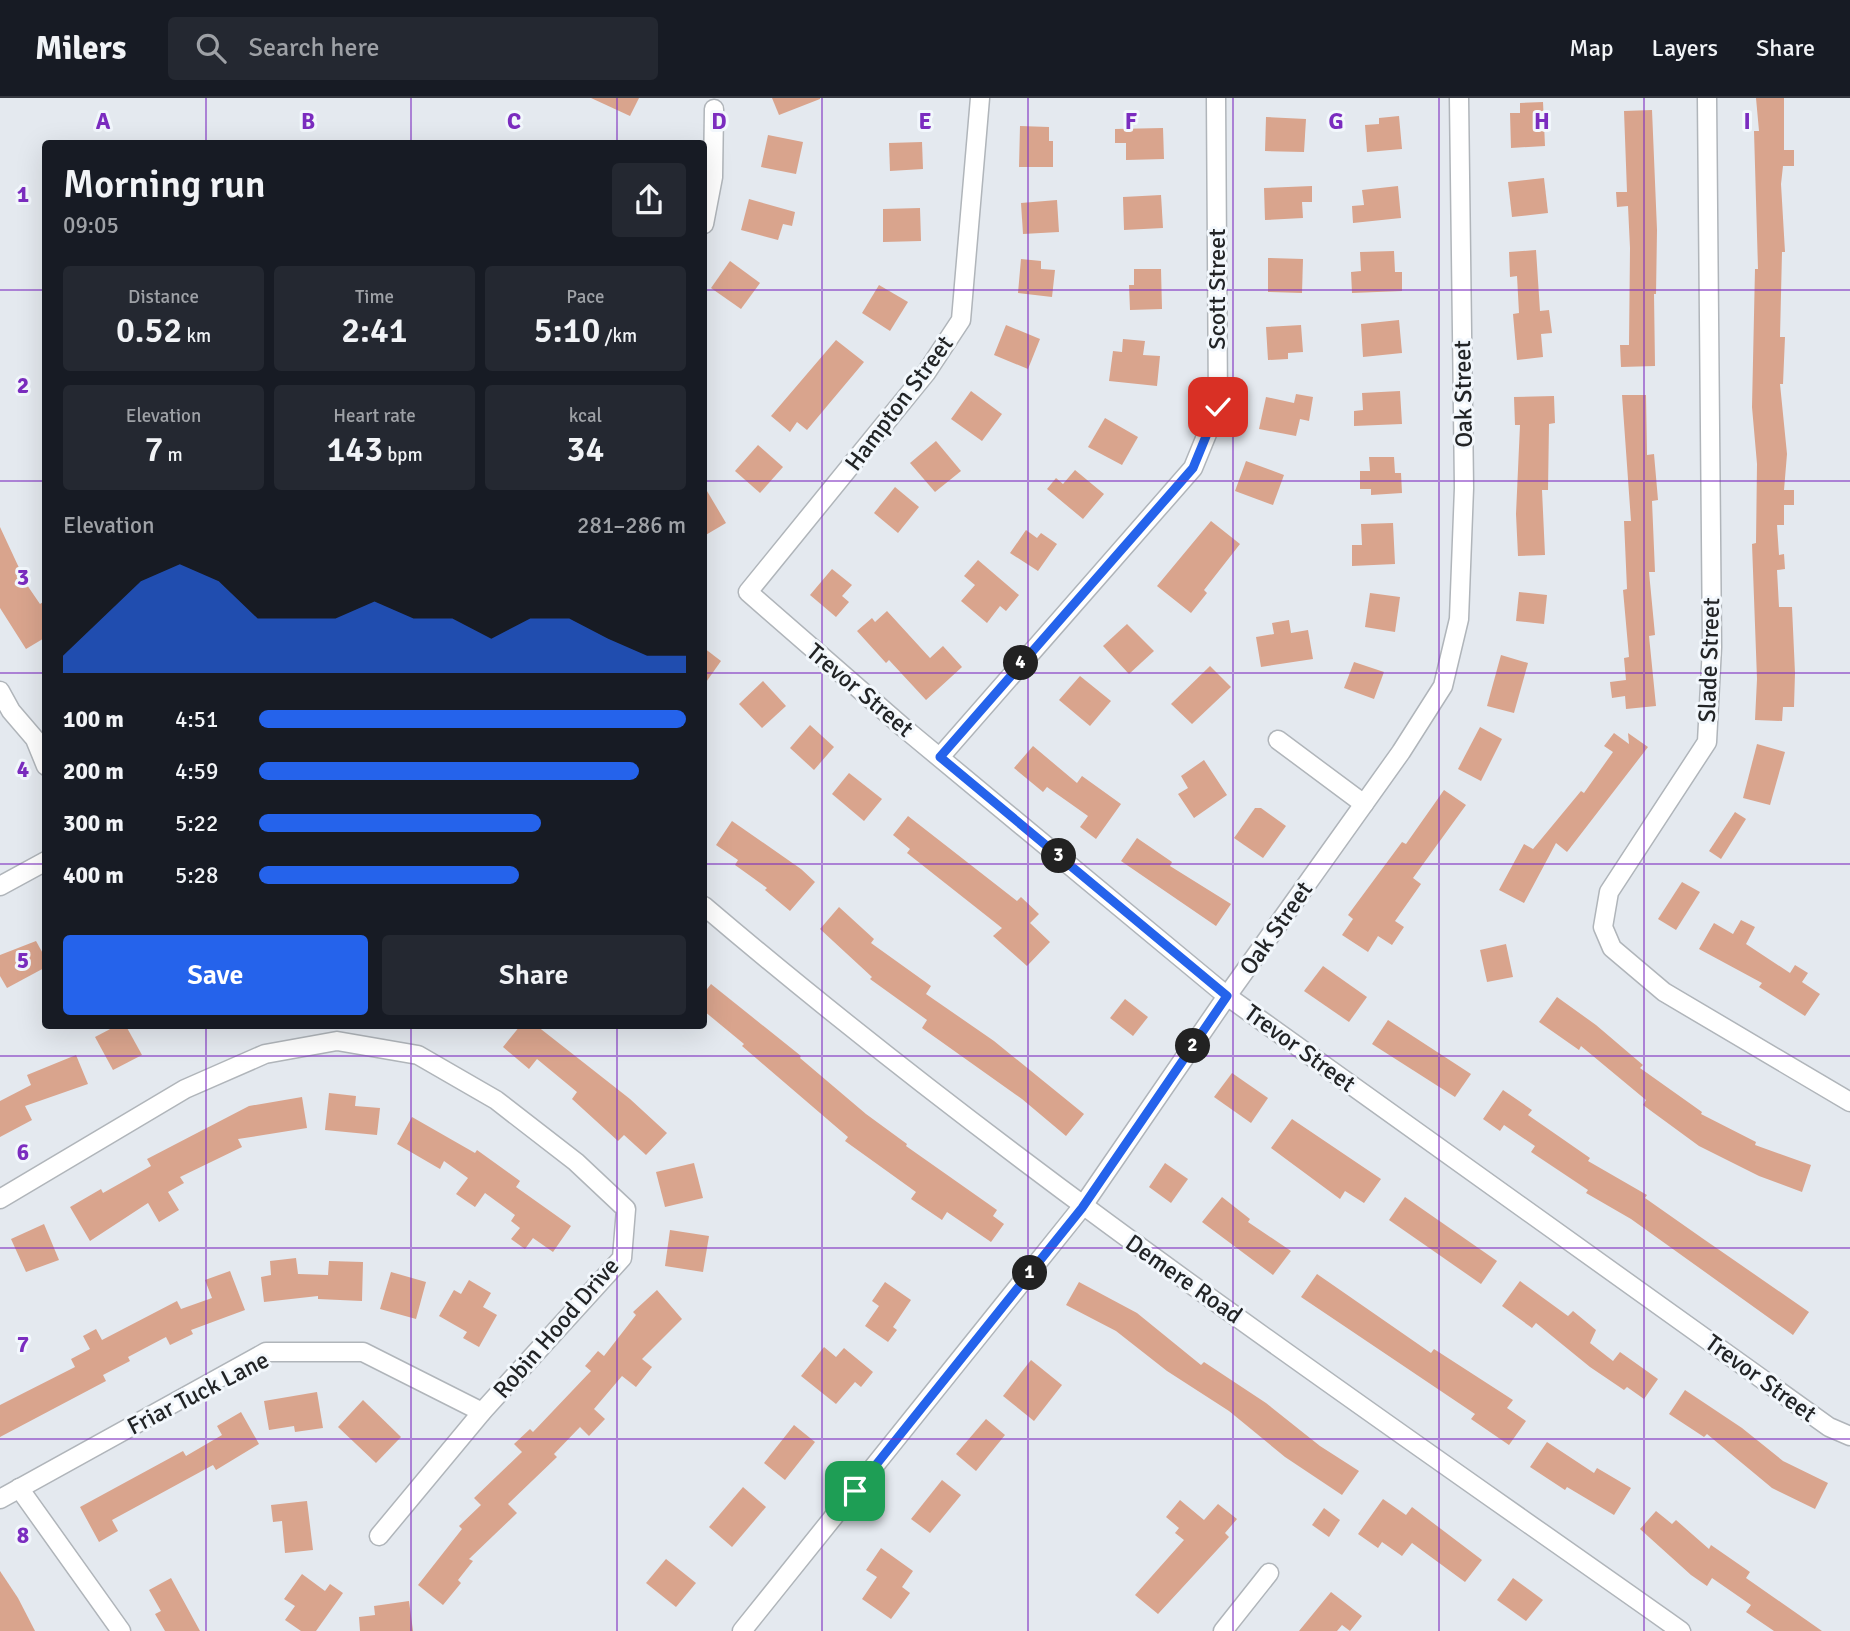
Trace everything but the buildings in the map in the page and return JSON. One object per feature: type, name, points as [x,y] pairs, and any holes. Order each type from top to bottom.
[{"type":"street","name":"Hampton Street","points":[[748,592],[926,373],[961,320],[980,98]]},
{"type":"street","name":"Scott Street","points":[[940,757],[1193,468],[1218,407],[1216,98]]},
{"type":"street","name":"Oak Street","points":[[742,1631],[1082,1208],[1227,996],[1364,804],[1443,686],[1459,619],[1464,488],[1459,98]]},
{"type":"street","name":"Slade Street","points":[[1707,98],[1712,647],[1706,742],[1609,892],[1603,927],[1612,948],[1664,992],[1850,1102]]},
{"type":"street","points":[[707,208],[713,177],[714,109]]},
{"type":"street","name":"Trevor Street","points":[[748,592],[940,757],[1227,996],[1829,1427],[1850,1436]]},
{"type":"street","points":[[0,691],[11,711],[35,739],[42,756]]},
{"type":"street","points":[[1279,740],[1364,804]]},
{"type":"street","points":[[0,886],[42,862]]},
{"type":"street","name":"Demere Road","points":[[707,909],[817,1002],[1082,1208],[1681,1631]]},
{"type":"street","name":"Robin Hood Drive","points":[[0,1199],[185,1089],[265,1054],[337,1041],[418,1055],[496,1100],[576,1162],[626,1209],[622,1258],[482,1412],[379,1536]]},
{"type":"street","name":"Friar Tuck Lane","points":[[0,1499],[266,1352],[363,1352],[482,1412]]},
{"type":"street","points":[[19,1488],[121,1631]]},
{"type":"street","points":[[1223,1631],[1269,1573]]},
{"type":"route","points":[[855,1491],[1082,1208],[1227,996],[940,757],[1193,468],[1218,407]]}]
